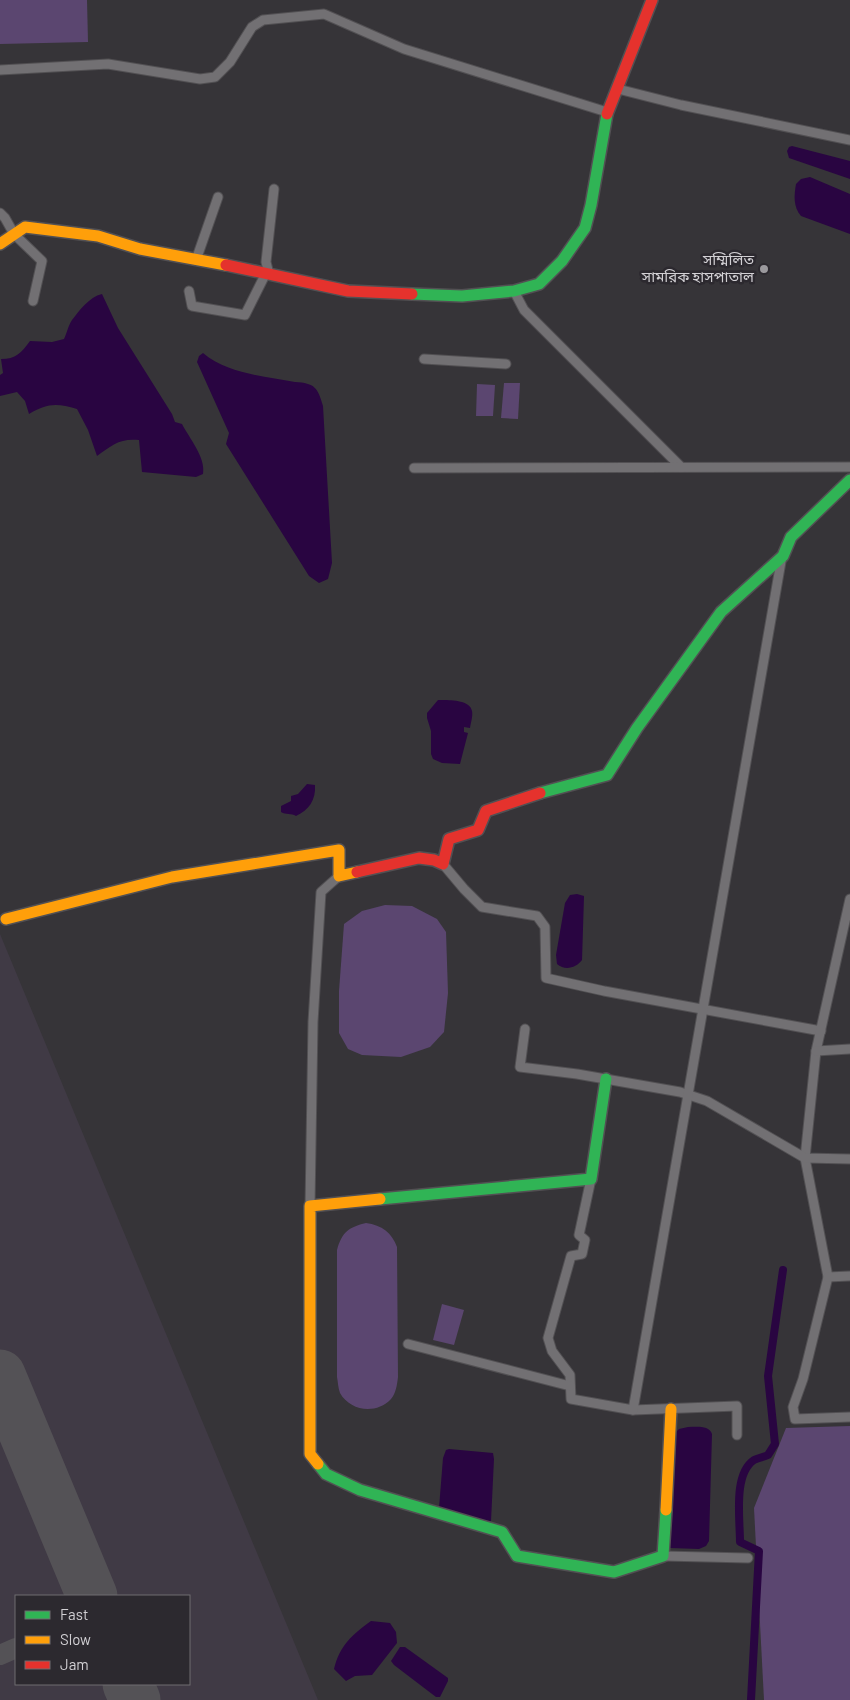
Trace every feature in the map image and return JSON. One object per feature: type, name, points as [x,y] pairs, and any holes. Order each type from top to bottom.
[{"type":"street","points":[[0,244],[25,227],[98,236],[140,249],[268,273],[348,291],[462,296],[514,291],[539,284],[562,261],[584,228],[591,205],[607,112],[618,89],[652,0]]},
{"type":"street","points":[[0,70],[108,64],[200,79],[215,77],[230,62],[252,28],[263,20],[324,14],[404,48],[607,112]]},
{"type":"street","points":[[618,89],[681,105],[850,140]]},
{"type":"street","points":[[190,291],[192,306],[245,314],[268,273],[266,255],[274,189]]},
{"type":"street","points":[[196,260],[218,197]]},
{"type":"street","points":[[0,212],[14,234],[42,261],[33,301]]},
{"type":"street","points":[[514,291],[524,310],[681,468]]},
{"type":"street","points":[[424,359],[506,364]]},
{"type":"street","points":[[414,468],[850,467]]},
{"type":"street","points":[[633,1410],[782,556],[792,537],[850,480]]},
{"type":"street","points":[[443,864],[449,838],[478,830],[486,811],[521,798],[606,775],[637,728],[722,612],[782,556]]},
{"type":"street","points":[[6,919],[172,877],[236,868],[321,852],[339,850],[339,876]]},
{"type":"street","points":[[748,1558],[663,1556],[614,1572],[517,1556],[502,1532],[360,1490],[326,1474],[310,1454],[310,1206],[313,1022],[321,892],[339,876],[382,868],[415,857],[432,857],[443,864],[482,907],[537,916],[545,927],[546,978],[604,991],[821,1031]]},
{"type":"street","points":[[850,899],[816,1050],[805,1158],[828,1277],[803,1379],[793,1407],[795,1419],[850,1417]]},
{"type":"street","points":[[524,1029],[520,1068],[606,1079],[680,1092],[707,1101],[805,1158],[850,1159]]},
{"type":"street","points":[[816,1050],[850,1050]]},
{"type":"street","points":[[606,1079],[591,1179],[579,1235],[585,1240],[582,1254],[571,1256],[548,1338],[552,1351],[570,1376],[571,1399],[633,1410],[737,1406],[737,1435]]},
{"type":"street","points":[[310,1206],[591,1179]]},
{"type":"street","points":[[828,1277],[850,1276]]},
{"type":"street","points":[[408,1344],[570,1386]]},
{"type":"street","points":[[663,1556],[671,1409]]},
{"type":"shaded area","points":[[0,0],[87,0],[88,42],[0,44]]},
{"type":"shaded area","points":[[792,146],[850,161],[850,179],[789,158],[787,151]]},
{"type":"shaded area","points":[[810,177],[850,194],[850,234],[801,216],[798,212],[795,201],[796,184],[801,179]]},
{"type":"shaded area","points":[[102,294],[118,328],[172,414],[175,422],[182,424],[200,454],[203,474],[196,477],[142,472],[139,440],[121,441],[97,456],[88,430],[77,409],[52,405],[29,414],[25,401],[17,392],[0,396],[0,375],[3,373],[1,359],[11,358],[18,354],[30,341],[52,342],[64,339],[71,322],[81,309],[93,298]]},
{"type":"shaded area","points":[[203,353],[224,366],[235,370],[311,385],[317,391],[323,406],[332,563],[328,579],[319,583],[309,576],[226,444],[229,433],[197,362],[199,356]]},
{"type":"shaded area","points":[[504,383],[520,383],[518,419],[501,418]]},
{"type":"shaded area","points":[[477,384],[495,385],[493,416],[476,416]]},
{"type":"shaded area","points":[[438,700],[463,702],[472,711],[470,728],[464,727],[464,732],[468,733],[460,764],[442,763],[433,759],[431,754],[431,731],[427,713]]},
{"type":"shaded area","points":[[307,784],[315,785],[313,800],[308,808],[296,816],[281,812],[281,806],[291,801],[291,796],[298,794]]},
{"type":"shaded area","points":[[570,895],[584,896],[582,960],[574,967],[567,968],[557,964],[556,955],[565,903]]},
{"type":"shaded area","points":[[385,905],[412,906],[437,919],[446,932],[448,993],[444,1032],[430,1047],[401,1057],[362,1055],[348,1049],[339,1033],[339,991],[344,924],[362,911]]},
{"type":"shaded area","points":[[0,934],[318,1700],[0,1700]]},
{"type":"shaded area","points":[[366,1223],[386,1230],[397,1247],[398,1377],[395,1392],[391,1399],[385,1404],[371,1409],[357,1407],[344,1399],[339,1391],[337,1377],[337,1250],[341,1239],[347,1231],[355,1226]]},
{"type":"shaded area","points":[[442,1304],[464,1310],[454,1345],[433,1340]]},
{"type":"shaded area","points":[[850,1426],[850,1700],[764,1700],[754,1508],[786,1428]]},
{"type":"shaded area","points":[[688,1427],[705,1428],[712,1434],[709,1541],[706,1546],[699,1549],[670,1548],[667,1542],[676,1432],[679,1429]]},
{"type":"shaded area","points":[[446,1450],[493,1453],[491,1521],[487,1522],[439,1508],[443,1458]]},
{"type":"shaded area","points":[[371,1621],[390,1623],[396,1632],[397,1643],[372,1675],[355,1676],[346,1681],[334,1669],[340,1653],[348,1641]]},
{"type":"shaded area","points":[[400,1647],[405,1647],[448,1678],[440,1697],[436,1697],[394,1665],[391,1661]]},
{"type":"waterway","points":[[751,1700],[759,1551],[740,1542],[739,1498],[740,1486],[747,1467],[754,1460],[768,1455],[775,1444],[768,1376],[783,1270]]},
{"type":"taxiway","points":[[0,1385],[7,1391]]},
{"type":"taxiway","points":[[75,1595],[79,1565]]},
{"type":"taxiway","points":[[0,1655],[15,1648]]},
{"type":"runway","points":[[0,1375],[92,1595]]},
{"type":"runway","points":[[128,1685],[135,1700]]},
{"type":"traffic: fast","points":[[412,294],[462,296],[514,291],[539,284],[562,261],[585,228],[591,205],[607,114]]},
{"type":"traffic: fast","points":[[540,793],[607,775],[637,728],[721,612],[783,556],[791,537],[850,480]]},
{"type":"traffic: fast","points":[[380,1199],[591,1179],[606,1079]]},
{"type":"traffic: fast","points":[[318,1464],[326,1474],[360,1490],[502,1532],[517,1556],[614,1572],[663,1556],[666,1510]]},
{"type":"traffic: slow","points":[[0,244],[25,227],[98,236],[140,249],[226,265]]},
{"type":"traffic: slow","points":[[6,919],[172,877],[339,850],[339,876],[357,872]]},
{"type":"traffic: slow","points":[[318,1464],[310,1454],[310,1206],[380,1199]]},
{"type":"traffic: slow","points":[[666,1510],[671,1409]]},
{"type":"traffic: jam","points":[[607,114],[652,0]]},
{"type":"traffic: jam","points":[[226,265],[348,291],[412,294]]},
{"type":"traffic: jam","points":[[357,872],[419,858],[434,860],[443,864],[449,839],[478,830],[486,811],[540,793]]},
{"type":"place","name":"সম্মিলিত সামরিক হাসপাতাল","points":[[764,269]]}]
